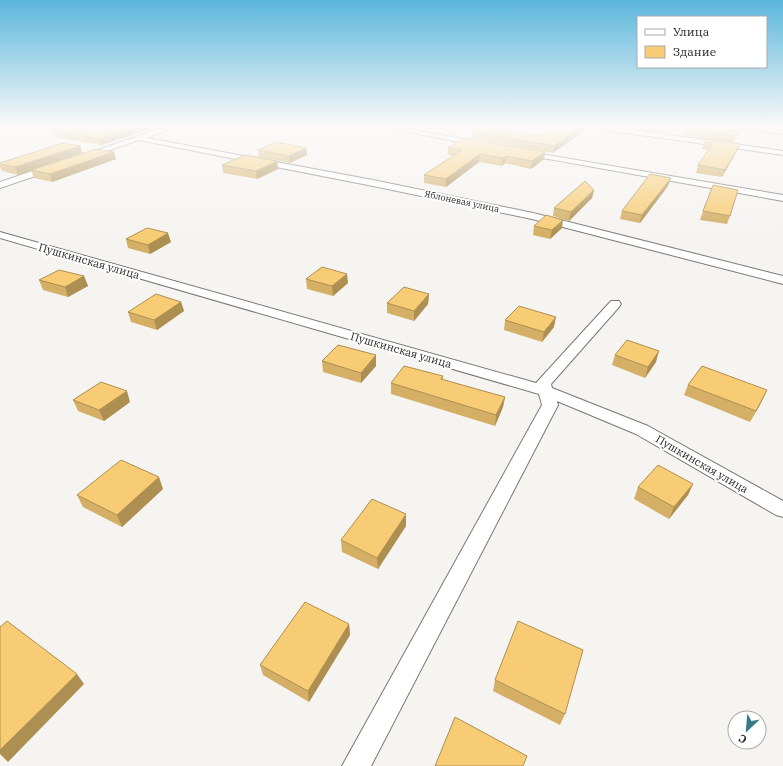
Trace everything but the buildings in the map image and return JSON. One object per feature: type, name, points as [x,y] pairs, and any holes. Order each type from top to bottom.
[{"type":"street","name":"Яблоневая улица","points":[[267,163],[533,216],[783,280]]},
{"type":"street","points":[[582,163],[783,198]]},
{"type":"street","points":[[0,185],[58,165]]},
{"type":"street","name":"Пушкинская улица","points":[[0,235],[544,391],[642,430],[783,510]]},
{"type":"street","points":[[356,766],[550,405],[544,391],[543,383],[615,304]]}]
